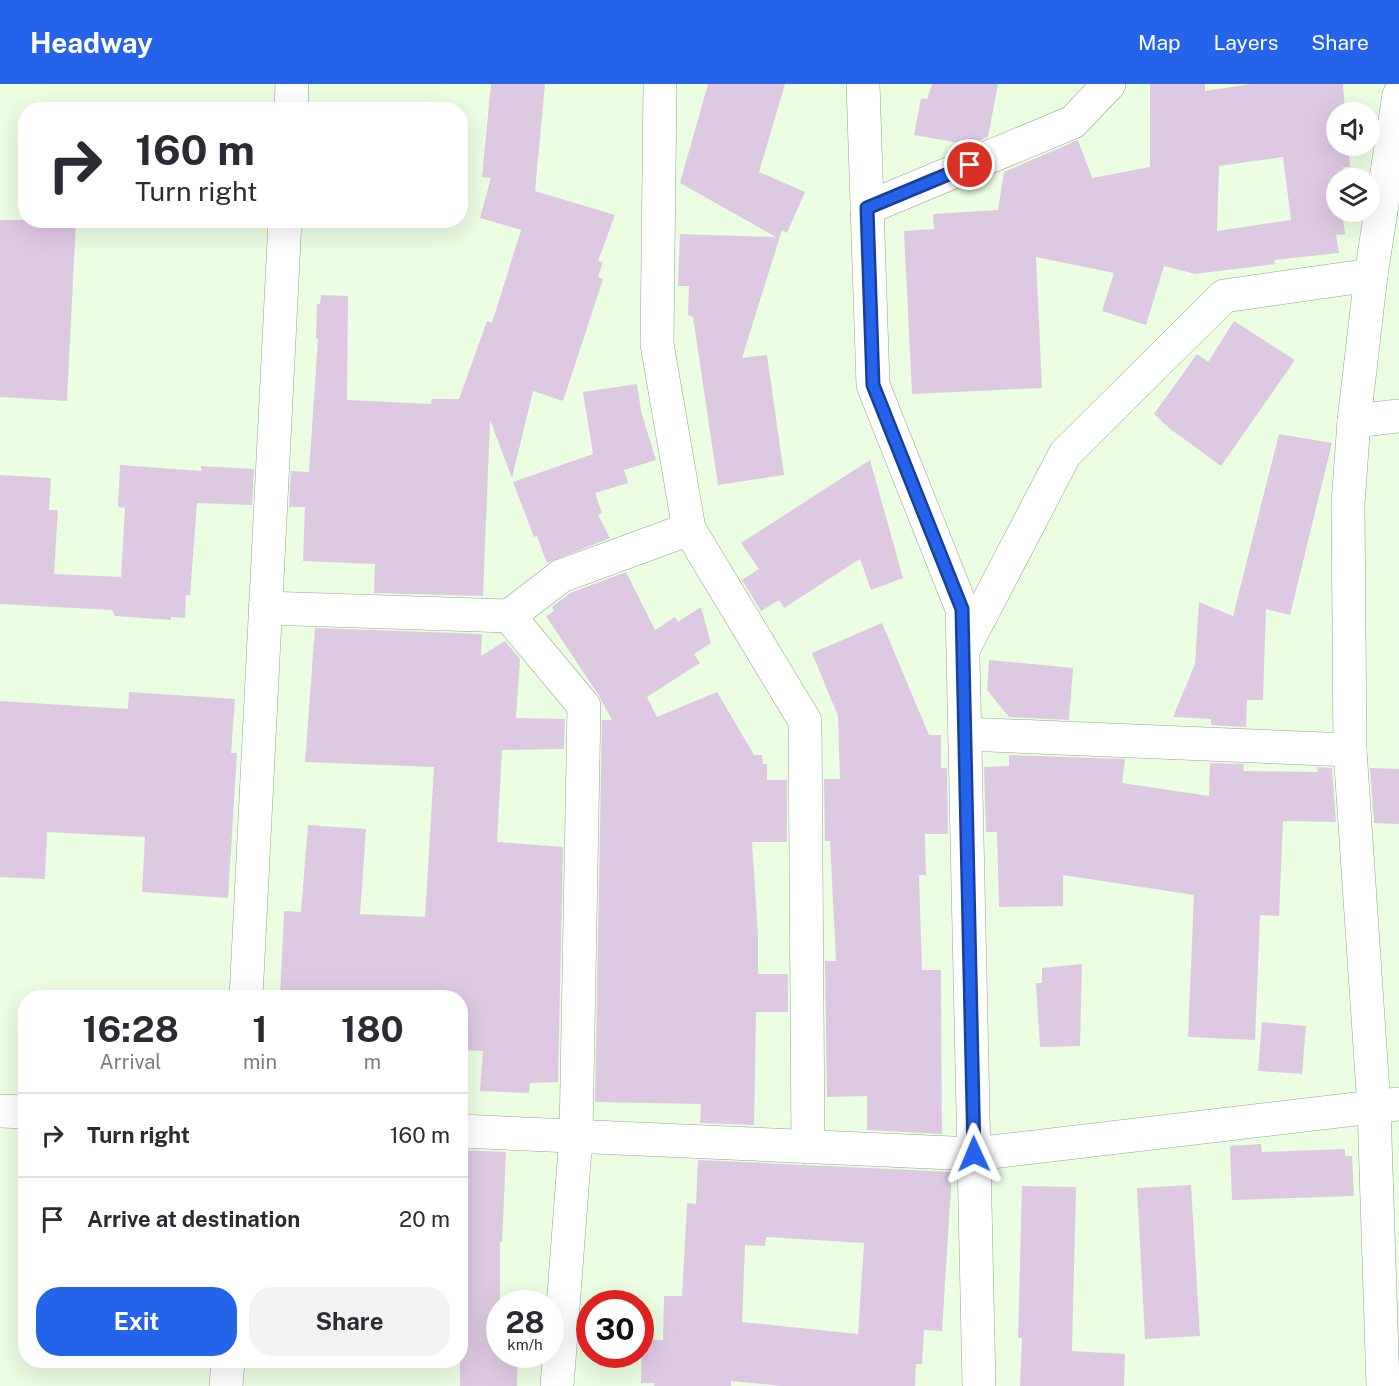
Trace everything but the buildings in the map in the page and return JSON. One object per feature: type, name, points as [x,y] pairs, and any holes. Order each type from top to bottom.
[{"type":"street","points":[[291,102],[292,84]]},
{"type":"street","points":[[660,84],[657,344],[688,529],[805,721],[808,1147]]},
{"type":"street","points":[[863,84],[873,385],[962,609],[979,1386]]},
{"type":"street","points":[[867,208],[1073,122],[1109,84]]},
{"type":"street","points":[[1383,1386],[1386,1105],[1350,750],[1348,504],[1354,421],[1371,275],[1399,95]]},
{"type":"street","points":[[246,990],[285,228]]},
{"type":"street","points":[[963,650],[1065,454],[1224,296],[1371,275]]},
{"type":"street","points":[[1354,421],[1399,416]]},
{"type":"street","points":[[266,608],[509,616],[561,576],[688,529]]},
{"type":"street","points":[[509,616],[584,706],[576,1136],[557,1386]]},
{"type":"street","points":[[965,734],[1350,750]]},
{"type":"street","points":[[468,1131],[974,1154],[1386,1105]]},
{"type":"street","points":[[0,1111],[18,1112]]},
{"type":"street","points":[[226,1386],[227,1368]]},
{"type":"route","points":[[970,165],[867,208],[873,385],[962,609],[974,1154]]}]
